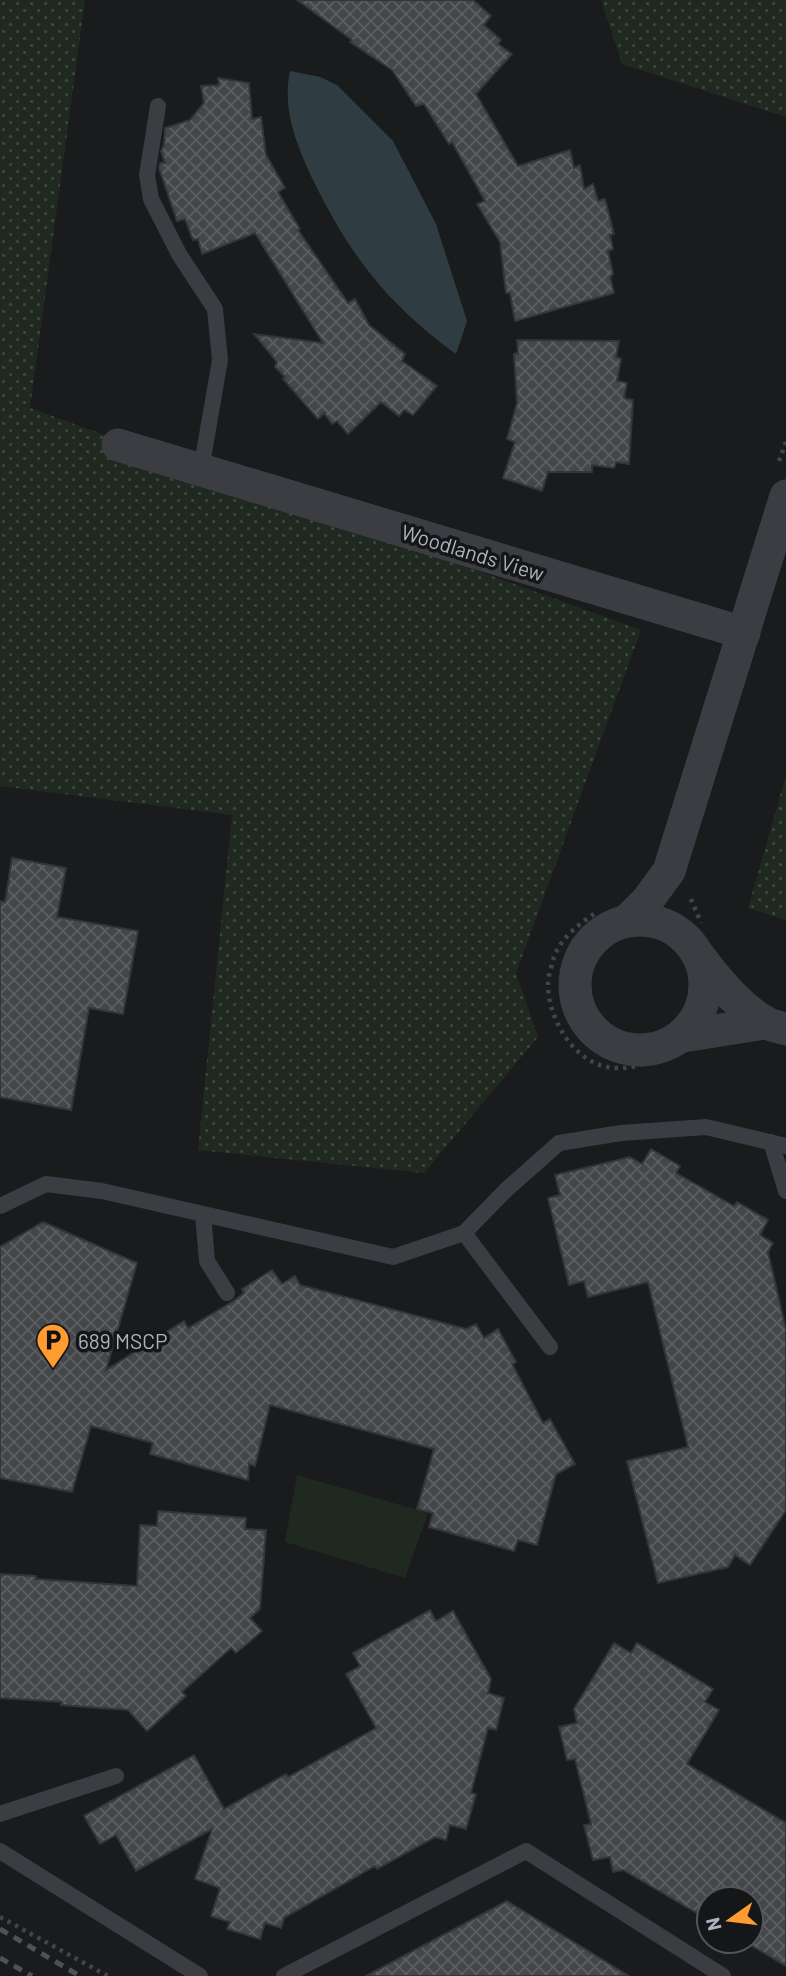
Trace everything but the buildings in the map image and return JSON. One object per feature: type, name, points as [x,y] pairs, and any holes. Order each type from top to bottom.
[{"type":"street","name":"Woodlands View","points":[[118,445],[744,633]]},
{"type":"street","points":[[776,1026],[683,1036],[657,1049],[640,1051],[618,1047],[593,1031],[585,1021],[574,987],[578,964],[586,948],[601,931],[628,920],[647,901],[669,871],[786,496]]},
{"type":"street","points":[[669,871],[688,942],[706,978],[704,1003],[700,1014],[683,1036]]},
{"type":"street","points":[[628,920],[657,921],[688,942],[722,985],[776,1026]]},
{"type":"lane","points":[[158,106],[147,175],[151,200],[180,254],[215,309],[220,360],[201,470]]},
{"type":"lane","points":[[0,1206],[46,1184],[102,1191],[393,1257],[464,1233],[506,1190],[559,1143],[621,1133],[706,1127],[778,1144],[786,1191]]},
{"type":"lane","points":[[203,1214],[208,1261],[228,1293]]},
{"type":"lane","points":[[464,1233],[550,1347]]},
{"type":"lane","points":[[0,1814],[116,1776]]},
{"type":"lane","points":[[0,1851],[200,1976]]},
{"type":"lane","points":[[284,1976],[526,1851],[723,1976]]},
{"type":"path","points":[[0,1917],[108,1976]]},
{"type":"shaded area","points":[[0,0],[85,0],[30,408],[641,630],[516,973],[538,1037],[424,1173],[198,1150],[232,815],[0,786]]},
{"type":"shaded area","points":[[601,0],[786,0],[786,117],[622,64]]},
{"type":"shaded area","points":[[290,71],[320,77],[337,85],[393,141],[436,224],[467,321],[456,354],[390,296],[340,231],[312,178],[296,139],[289,113]]},
{"type":"shaded area","points":[[786,775],[786,920],[748,908]]},
{"type":"shaded area","points":[[297,1475],[428,1513],[405,1578],[285,1542]]},
{"type":"railway","points":[[0,1929],[80,1976]]},
{"type":"railway","points":[[0,1958],[32,1976]]},
{"type":"place","name":"689 MSCP","points":[[53,1370]]}]
